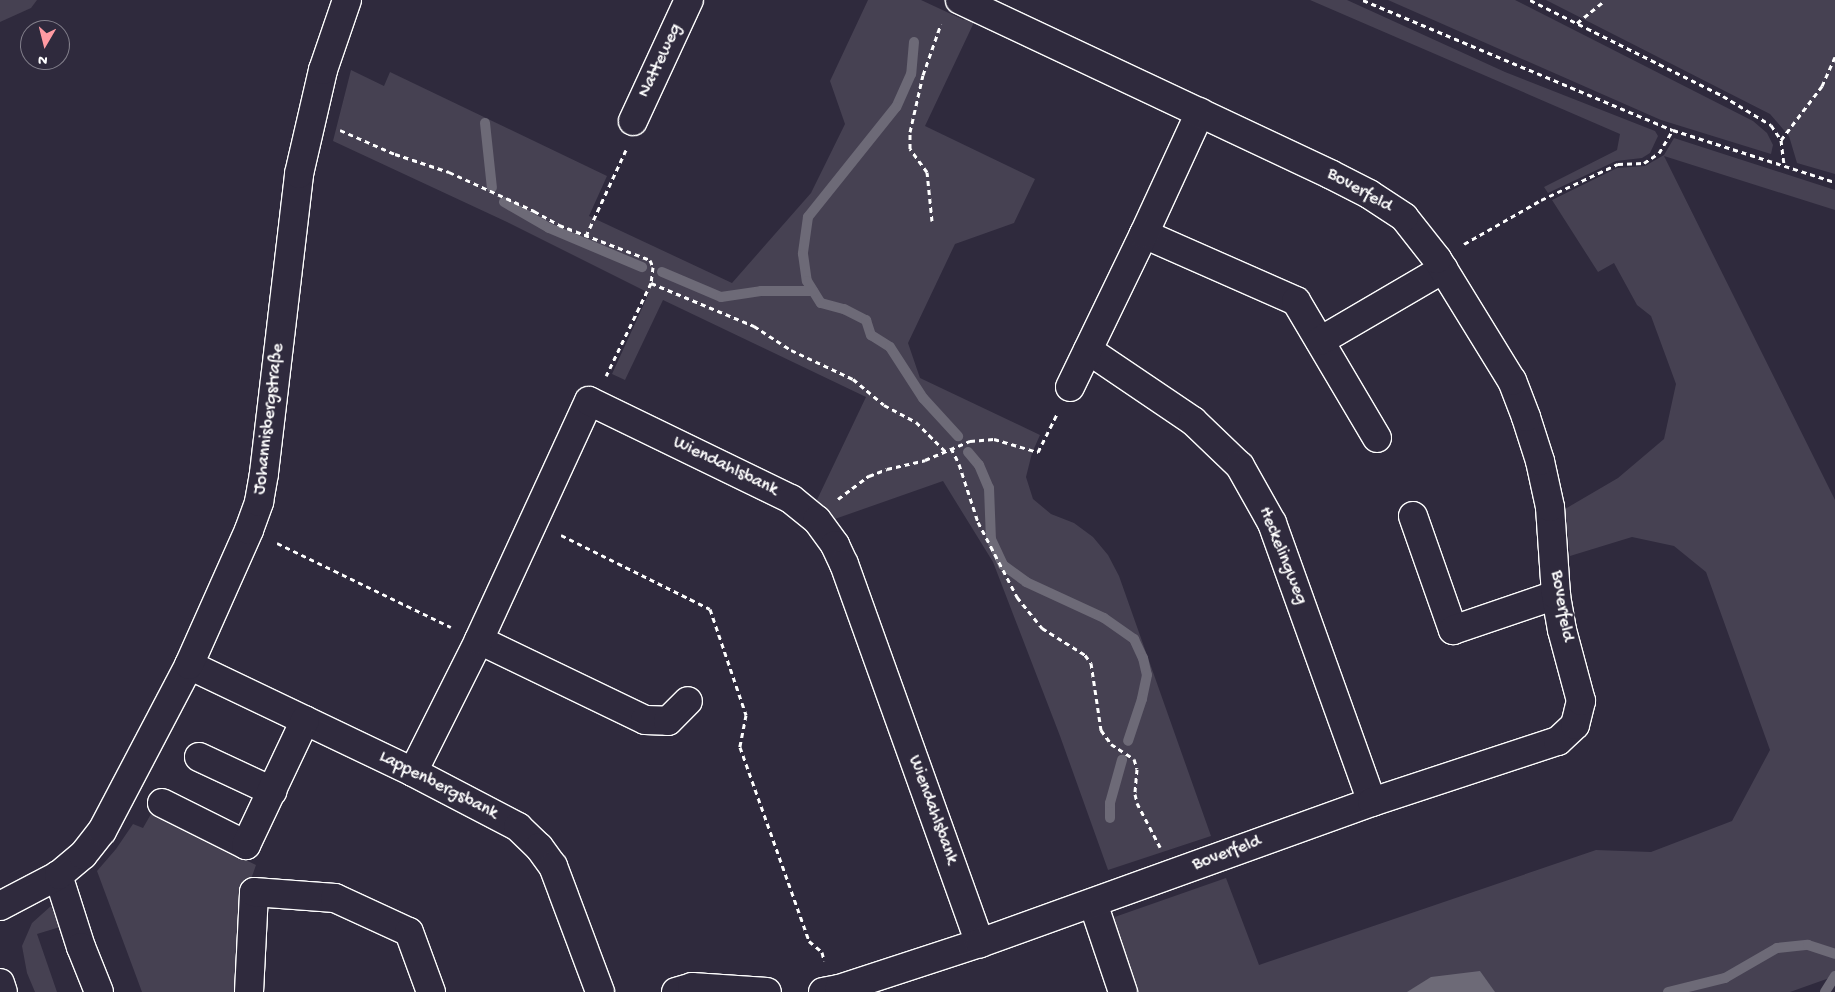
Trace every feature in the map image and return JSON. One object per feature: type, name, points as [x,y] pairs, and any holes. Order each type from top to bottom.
[{"type":"street","name":"Johannisbergstraße","points":[[0,906],[58,875],[83,855],[102,831],[189,665],[249,530],[259,502],[264,473],[299,174],[323,70],[347,0]]},
{"type":"street","name":"Natteweg","points":[[633,121],[689,0]]},
{"type":"street","name":"Boverfeld","points":[[828,991],[980,943],[1372,802],[1558,741],[1575,725],[1581,701],[1562,630],[1556,595],[1550,507],[1540,461],[1526,417],[1512,380],[1440,264],[1404,217],[1369,194],[1200,112],[952,8]]},
{"type":"street","points":[[1070,387],[1144,234],[1200,112]]},
{"type":"street","points":[[1144,234],[1296,301],[1377,438]]},
{"type":"street","points":[[1320,341],[1440,264]]},
{"type":"street","name":"Heckelingweg","points":[[1088,350],[1193,421],[1240,466],[1272,523],[1372,802]]},
{"type":"street","name":"Wiendahlsbank","points":[[413,772],[479,640],[589,401],[791,499],[817,520],[835,545],[844,564],[980,943]]},
{"type":"street","points":[[1413,516],[1453,630],[1556,595]]},
{"type":"street","points":[[479,640],[645,720],[668,721],[688,701]]},
{"type":"street","name":"Lappenbergsbank","points":[[189,665],[413,772],[518,827],[539,847],[553,866],[600,992]]},
{"type":"street","points":[[162,803],[246,845],[305,720]]},
{"type":"street","points":[[199,756],[272,791]]},
{"type":"street","points":[[58,875],[81,947],[98,992]]},
{"type":"street","points":[[249,992],[254,892],[334,898],[409,932],[431,992]]},
{"type":"street","points":[[1093,903],[1123,992]]},
{"type":"street","points":[[0,983],[3,992]]},
{"type":"street","points":[[676,992],[692,987],[768,992]]},
{"type":"path","points":[[1363,0],[1673,130],[1835,182]]},
{"type":"path","points":[[1530,0],[1723,96],[1772,124],[1781,140],[1784,165]]},
{"type":"path","points":[[1577,23],[1605,0]]},
{"type":"path","points":[[932,221],[927,172],[910,148],[910,132],[923,75],[952,8]]},
{"type":"path","points":[[1781,140],[1822,86],[1835,57]]},
{"type":"path","points":[[312,119],[394,154],[449,172],[586,236],[623,248],[650,260],[653,267],[651,283],[608,372]]},
{"type":"path","points":[[586,236],[635,130],[633,121]]},
{"type":"path","points":[[1440,264],[1541,200],[1618,164],[1644,163],[1659,153],[1673,130]]},
{"type":"path","points":[[651,283],[754,326],[791,350],[853,379],[884,405],[916,422],[945,451]]},
{"type":"path","points":[[817,520],[831,505],[869,476],[887,469],[925,460],[970,441],[994,439],[1038,452],[1070,387]]},
{"type":"path","points":[[951,448],[960,464],[978,522],[1017,597],[1042,628],[1085,655],[1092,663],[1101,730],[1112,744],[1134,759],[1137,769],[1135,794],[1137,803],[1159,847],[1170,875]]},
{"type":"path","points":[[533,521],[710,609],[746,715],[740,747],[809,941],[822,952],[828,991]]},
{"type":"path","points":[[249,530],[479,640]]},
{"type":"shaded area","points":[[0,0],[37,0],[31,8],[0,22]]},
{"type":"shaded area","points":[[868,0],[921,0],[964,20],[968,11],[977,16],[925,126],[1035,179],[1014,223],[955,244],[908,343],[920,378],[1040,435],[1032,453],[1026,477],[1033,499],[1051,514],[1074,523],[1093,537],[1108,555],[1119,576],[1211,836],[1108,870],[1060,736],[993,562],[943,481],[832,520],[815,504],[866,397],[663,300],[625,380],[612,374],[649,293],[507,222],[333,141],[351,70],[384,86],[390,72],[607,176],[589,216],[732,283],[811,193],[845,124],[830,81]]},
{"type":"shaded area","points":[[1310,0],[1347,0],[1505,72],[1655,131],[1658,136],[1650,153],[1642,158],[1616,161],[1548,193],[1544,187],[1617,150],[1620,134]]},
{"type":"shaded area","points":[[1388,0],[1515,0],[1753,121],[1767,133],[1773,145],[1771,154],[1661,120]]},
{"type":"shaded area","points":[[1546,0],[1835,0],[1835,174],[1797,163],[1789,136],[1770,114]]},
{"type":"shaded area","points":[[1674,138],[1835,190],[1835,210],[1664,156],[1835,500],[1835,976],[1790,992],[1135,992],[1109,919],[1226,878],[1259,965],[1596,850],[1651,852],[1732,821],[1770,750],[1706,572],[1674,546],[1632,537],[1570,556],[1565,509],[1618,478],[1664,439],[1676,384],[1651,316],[1637,305],[1614,263],[1598,272],[1552,200],[1617,168],[1645,166],[1664,155]]},
{"type":"shaded area","points":[[151,814],[256,865],[249,885],[242,992],[142,992],[97,871],[116,849],[133,824],[143,828]]},
{"type":"shaded area","points":[[51,906],[60,927],[37,934],[57,992],[35,992],[27,973],[22,946],[32,923]]},
{"type":"shaded area","points":[[1480,971],[1495,992],[1407,992],[1431,977]]},
{"type":"waterway","points":[[914,42],[911,74],[896,107],[808,217],[803,254],[807,281],[821,303],[844,309],[866,320],[871,335],[890,347],[923,398],[958,436]]},
{"type":"waterway","points":[[485,123],[492,188]]},
{"type":"waterway","points":[[504,202],[549,228],[642,267]]},
{"type":"waterway","points":[[662,272],[721,297],[761,291],[813,291]]},
{"type":"waterway","points":[[968,452],[979,465],[989,488],[991,539],[1003,565],[1026,582],[1104,618],[1134,639],[1143,658],[1147,675],[1142,699],[1128,741]]},
{"type":"waterway","points":[[1110,818],[1110,803],[1122,760]]},
{"type":"waterway","points":[[1668,992],[1725,978],[1777,948],[1808,945],[1835,954]]},
{"type":"waterway","points":[[1825,992],[1835,976]]}]
